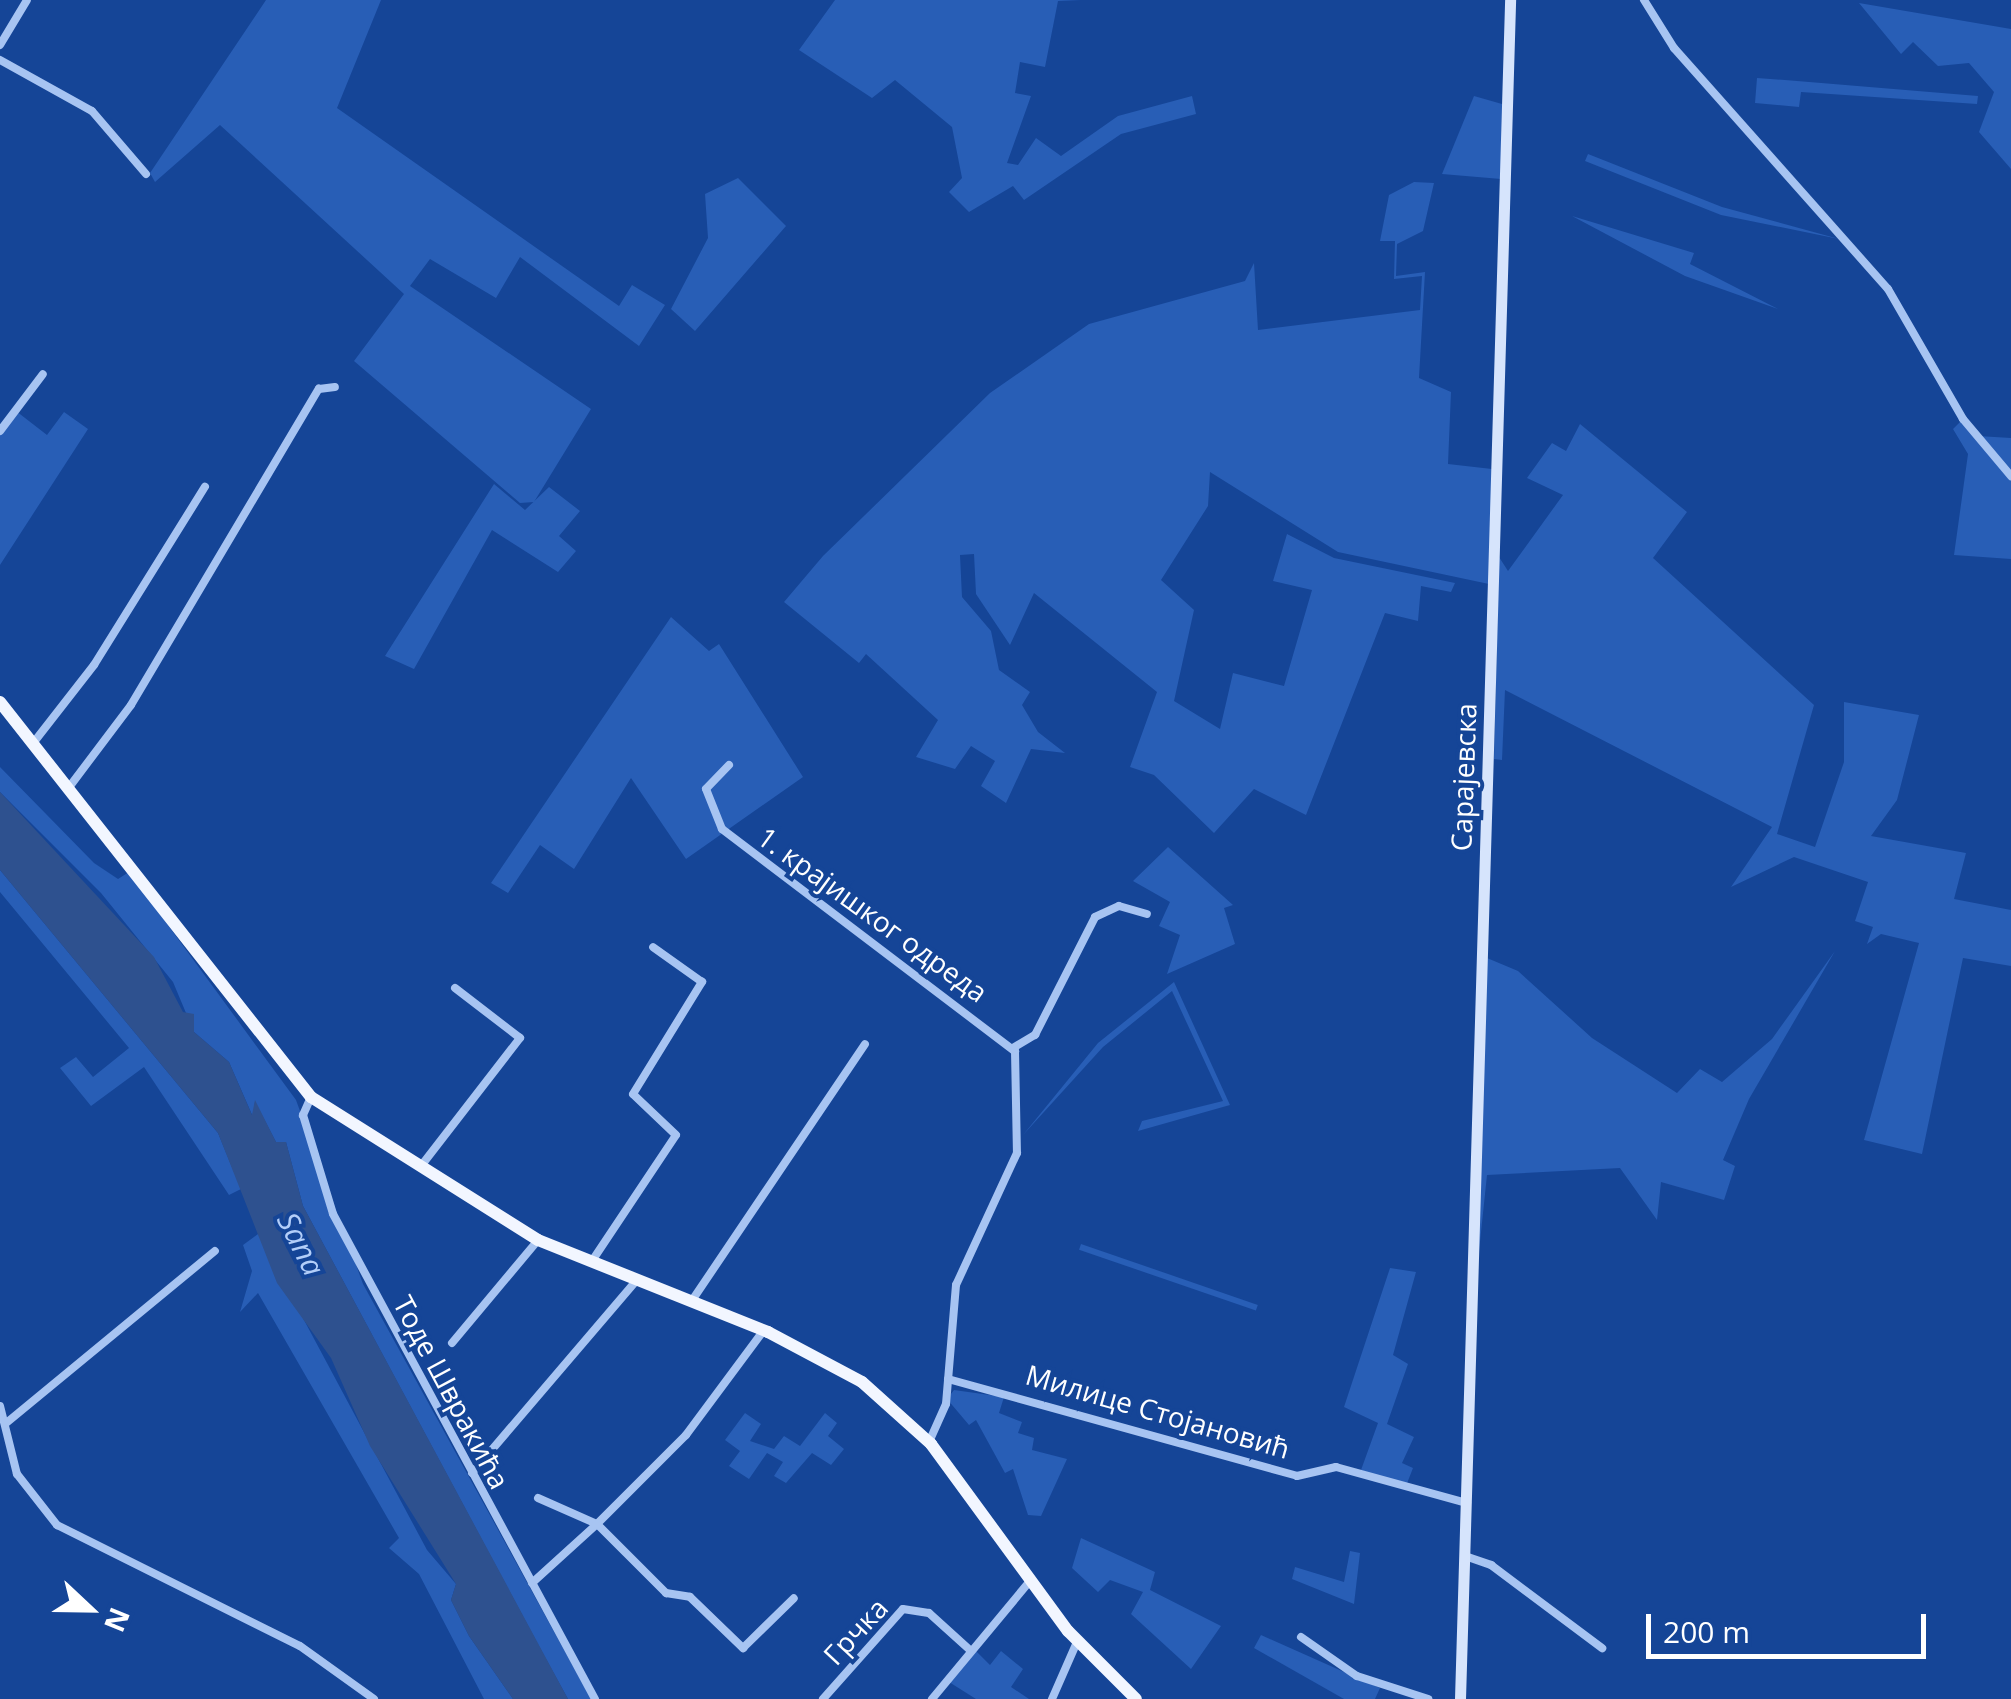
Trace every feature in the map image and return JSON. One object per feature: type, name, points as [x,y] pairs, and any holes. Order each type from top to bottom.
[{"type":"main road","name":"Сарајевска","points":[[1460,1699],[1510,0]]},
{"type":"main road","points":[[0,702],[70,786],[183,939],[311,1097],[419,1169],[538,1240],[634,1282],[764,1330],[862,1382],[930,1442],[1076,1642],[1136,1699]]},
{"type":"street","points":[[0,45],[28,0]]},
{"type":"street","points":[[1644,0],[1718,95],[1888,289],[1963,419],[2011,476]]},
{"type":"street","points":[[0,60],[92,112],[146,174]]},
{"type":"street","points":[[0,431],[44,374]]},
{"type":"street","points":[[70,786],[146,681],[319,389],[335,387]]},
{"type":"street","points":[[34,742],[94,665],[206,487]]},
{"type":"street","name":"1. крајишког одреда","points":[[729,764],[706,790],[722,830],[1013,1048]]},
{"type":"street","points":[[930,1442],[948,1379],[956,1285],[1020,1142],[1013,1048],[1035,1035],[1094,917],[1119,906],[1147,914]]},
{"type":"street","points":[[590,1264],[676,1135],[633,1094],[702,982],[653,947]]},
{"type":"street","points":[[419,1169],[520,1038],[455,988]]},
{"type":"street","points":[[691,1302],[865,1044]]},
{"type":"street","name":"Тоде Швракића","points":[[311,1097],[303,1115],[328,1204],[596,1699]]},
{"type":"street","points":[[452,1343],[538,1240]]},
{"type":"street","points":[[5,1424],[215,1251]]},
{"type":"street","points":[[472,1473],[634,1282]]},
{"type":"street","points":[[532,1583],[686,1436],[764,1330]]},
{"type":"street","name":"Милице Стојановић","points":[[948,1379],[1298,1476],[1336,1466],[1468,1503]]},
{"type":"street","points":[[0,1406],[10,1451],[28,1495],[72,1536],[300,1646],[374,1699]]},
{"type":"street","points":[[0,1455],[10,1451]]},
{"type":"street","points":[[538,1498],[596,1524],[666,1594],[690,1596],[743,1648],[794,1598]]},
{"type":"street","points":[[1465,1556],[1491,1564],[1602,1648]]},
{"type":"street","points":[[932,1699],[1030,1582]]},
{"type":"street","name":"Грчка","points":[[823,1699],[903,1609],[929,1613],[970,1650]]},
{"type":"street","points":[[1301,1637],[1357,1676],[1428,1699]]},
{"type":"street","points":[[1052,1699],[1076,1642]]},
{"type":"shaded area","points":[[266,0],[381,0],[337,108],[619,306],[632,285],[665,305],[639,346],[520,257],[496,298],[430,259],[410,286],[591,409],[534,502],[520,503],[354,361],[404,294],[220,125],[155,182],[150,173]]},
{"type":"shaded area","points":[[835,0],[1081,0],[1058,1],[1045,67],[1020,62],[1015,93],[1031,96],[1007,163],[1018,165],[1036,138],[1061,156],[1118,116],[1192,96],[1196,114],[1121,134],[1024,200],[1013,186],[969,212],[949,192],[962,178],[952,127],[895,80],[872,98],[799,50]]},
{"type":"shaded area","points":[[1859,3],[2011,29],[2011,169],[1979,132],[1994,92],[1969,63],[1938,66],[1913,42],[1901,54]]},
{"type":"shaded area","points":[[1757,78],[1978,96],[1977,104],[1801,92],[1799,107],[1755,103]]},
{"type":"shaded area","points":[[1474,96],[1502,104],[1501,179],[1442,174]]},
{"type":"shaded area","points":[[1588,154],[1722,207],[1839,239],[1721,215],[1585,161]]},
{"type":"shaded area","points":[[738,178],[786,226],[695,331],[671,309],[708,238],[705,194]]},
{"type":"shaded area","points":[[1414,182],[1434,183],[1423,231],[1397,244],[1396,276],[1425,272],[1419,378],[1451,392],[1448,464],[1492,469],[1489,584],[1338,552],[1210,472],[1208,506],[1161,580],[1194,610],[1174,701],[1220,729],[1233,673],[1284,686],[1312,590],[1273,581],[1287,534],[1334,558],[1455,583],[1451,592],[1421,586],[1418,621],[1385,613],[1306,815],[1254,789],[1214,833],[1154,775],[1130,767],[1157,692],[1034,593],[1010,645],[976,594],[974,554],[960,555],[962,597],[991,631],[999,670],[1030,692],[1022,705],[1038,732],[1065,753],[1031,749],[1006,803],[981,786],[995,761],[971,746],[955,769],[916,757],[938,720],[866,654],[859,663],[784,602],[823,556],[990,393],[1089,324],[1245,281],[1254,263],[1258,330],[1420,310],[1422,276],[1394,279],[1395,241],[1380,241],[1389,195]]},
{"type":"shaded area","points":[[1572,216],[1694,253],[1690,264],[1778,309],[1685,276]]},
{"type":"shaded area","points":[[16,411],[47,435],[64,412],[88,429],[0,565],[0,434]]},
{"type":"shaded area","points":[[1964,418],[1978,436],[2011,438],[2011,559],[1954,555],[1968,454],[1953,429]]},
{"type":"shaded area","points":[[1580,424],[1687,512],[1653,558],[1814,705],[1777,834],[1815,847],[1844,762],[1844,702],[1919,715],[1897,800],[1871,836],[1966,853],[1954,899],[2011,910],[2011,966],[1963,958],[1922,1154],[1864,1140],[1919,943],[1881,934],[1867,944],[1873,927],[1855,921],[1868,882],[1794,857],[1731,887],[1772,827],[1505,690],[1502,760],[1494,759],[1499,557],[1508,571],[1563,495],[1527,478],[1552,443],[1566,451]]},
{"type":"shaded area","points":[[494,484],[525,510],[549,487],[580,511],[559,536],[576,551],[558,572],[492,530],[414,669],[385,656]]},
{"type":"shaded area","points":[[671,617],[709,651],[719,644],[803,777],[686,859],[631,778],[574,869],[540,845],[508,893],[491,883]]},
{"type":"shaded area","points":[[0,767],[94,863],[118,879],[129,872],[296,1100],[363,1284],[591,1699],[568,1699],[541,1650],[303,1206],[286,1142],[276,1142],[255,1102],[253,1117],[229,1062],[194,1032],[173,982],[101,893],[0,792]]},
{"type":"shaded area","points":[[1168,847],[1233,905],[1224,908],[1235,944],[1167,974],[1180,935],[1159,926],[1170,902],[1133,881]]},
{"type":"shaded area","points":[[0,870],[218,1133],[241,1189],[229,1195],[144,1067],[91,1106],[60,1068],[76,1057],[93,1077],[129,1048],[0,892]]},
{"type":"shaded area","points":[[1835,951],[1749,1099],[1723,1160],[1735,1166],[1724,1200],[1661,1182],[1657,1220],[1620,1168],[1487,1175],[1478,1261],[1487,958],[1518,971],[1592,1038],[1677,1093],[1700,1069],[1722,1082],[1772,1039]]},
{"type":"shaded area","points":[[1174,982],[1230,1105],[1138,1131],[1142,1121],[1223,1101],[1172,991],[1103,1047],[1023,1135],[1098,1043]]},
{"type":"shaded area","points":[[258,1234],[427,1550],[456,1584],[451,1600],[469,1636],[513,1699],[484,1699],[419,1574],[389,1548],[399,1538],[258,1293],[240,1312],[252,1271],[243,1245]]},
{"type":"shaded area","points":[[1081,1244],[1258,1305],[1256,1311],[1079,1250]]},
{"type":"shaded area","points":[[1390,1268],[1416,1272],[1393,1355],[1408,1364],[1387,1424],[1414,1437],[1402,1463],[1413,1468],[1406,1486],[1361,1470],[1378,1423],[1344,1407]]},
{"type":"shaded area","points":[[954,1390],[1004,1397],[999,1413],[1022,1422],[1018,1433],[1034,1438],[1032,1450],[1067,1459],[1041,1516],[1028,1515],[1013,1469],[1005,1473],[976,1420],[969,1425],[947,1399]]},
{"type":"shaded area","points":[[745,1413],[761,1424],[750,1441],[774,1449],[784,1436],[800,1446],[825,1413],[837,1423],[828,1436],[844,1449],[831,1465],[812,1453],[786,1483],[774,1476],[783,1462],[767,1453],[749,1479],[729,1466],[740,1451],[725,1440]]},
{"type":"shaded area","points":[[1081,1538],[1155,1572],[1150,1590],[1221,1626],[1191,1669],[1131,1614],[1143,1592],[1110,1580],[1098,1592],[1072,1568]]},
{"type":"shaded area","points":[[1350,1551],[1360,1553],[1354,1604],[1292,1579],[1295,1567],[1344,1582]]},
{"type":"shaded area","points":[[1261,1635],[1380,1688],[1375,1699],[1344,1699],[1254,1648]]},
{"type":"shaded area","points":[[975,1650],[990,1665],[1001,1651],[1023,1669],[1011,1687],[1029,1699],[976,1699],[949,1682]]},
{"type":"water","name":"Sana","points":[[0,792],[154,957],[183,1012],[194,1014],[194,1032],[229,1062],[252,1115],[255,1100],[276,1142],[286,1142],[303,1206],[568,1699],[513,1699],[469,1636],[451,1600],[456,1584],[370,1446],[331,1358],[277,1283],[218,1133],[0,870]]}]
